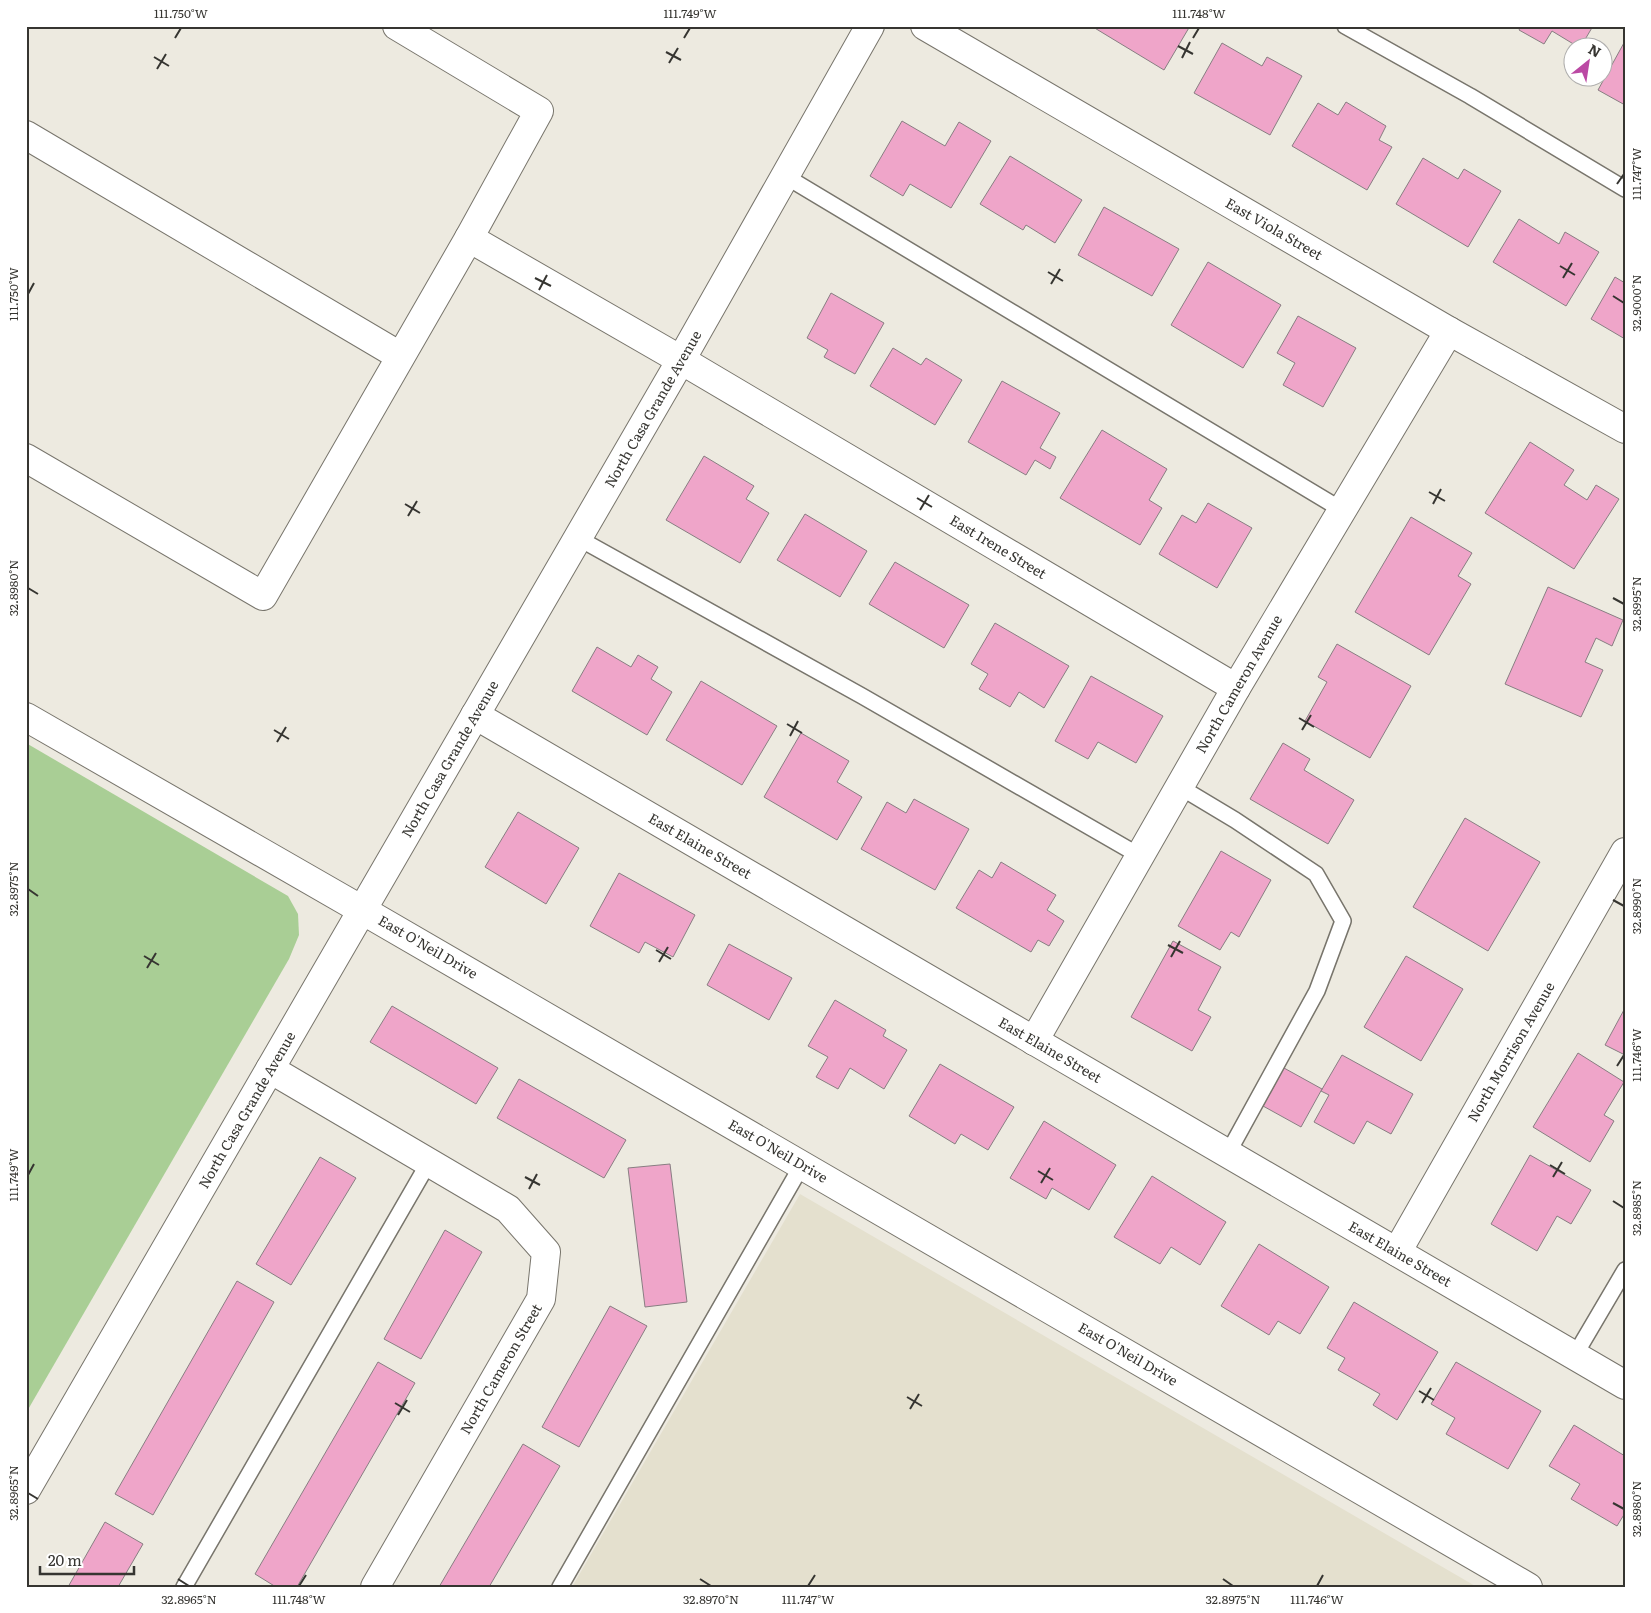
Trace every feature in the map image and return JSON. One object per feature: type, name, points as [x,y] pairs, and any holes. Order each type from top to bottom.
[{"type":"street","points":[[26,458],[263,596],[469,238],[539,111],[397,26]]},
{"type":"street","name":"North Casa Grande Avenue","points":[[26,1490],[682,360],[870,26]]},
{"type":"street","name":"East Viola Street","points":[[925,26],[1449,331],[1625,429]]},
{"type":"street","points":[[26,135],[400,356]]},
{"type":"street","name":"East Irene Street","points":[[469,238],[682,360],[1236,688]]},
{"type":"street","name":"North Cameron Avenue","points":[[1034,1040],[1236,688],[1449,331]]},
{"type":"street","name":"East Elaine Street","points":[[475,715],[1625,1385]]},
{"type":"street","name":"East O'Neil Drive","points":[[26,717],[1528,1587]]},
{"type":"street","name":"North Morrison Avenue","points":[[1397,1252],[1625,852]]},
{"type":"street","name":"North Cameron Street","points":[[270,1069],[508,1209],[546,1252],[541,1299],[375,1587]]},
{"type":"lane","points":[[1345,26],[1470,96],[1625,189]]},
{"type":"lane","points":[[785,176],[1342,510]]},
{"type":"lane","points":[[578,538],[862,696],[1140,856]]},
{"type":"lane","points":[[1180,787],[1235,820],[1316,874],[1342,921],[1318,991],[1228,1153]]},
{"type":"lane","points":[[184,1587],[428,1162]]},
{"type":"lane","points":[[560,1587],[802,1165]]},
{"type":"lane","points":[[1575,1356],[1625,1270]]},
{"type":"shaded area","points":[[800,1194],[1477,1587],[572,1587]]},
{"type":"green space","points":[[26,743],[288,896],[298,914],[299,935],[289,959],[26,1413]]},
{"type":"building","points":[[1094,26],[1190,26],[1164,70]]},
{"type":"building","points":[[1521,26],[1593,26],[1586,38],[1564,38],[1552,31],[1544,44],[1519,30]]},
{"type":"building","points":[[1625,41],[1625,105],[1598,90],[1599,88],[1614,88],[1614,61]]},
{"type":"building","points":[[1222,43],[1262,66],[1267,57],[1302,76],[1270,135],[1194,93]]},
{"type":"building","points":[[1346,102],[1386,126],[1379,140],[1392,147],[1367,190],[1292,146],[1318,103],[1338,115]]},
{"type":"building","points":[[902,121],[945,146],[959,122],[991,141],[951,208],[910,184],[903,196],[870,176]]},
{"type":"building","points":[[1010,156],[1082,200],[1055,243],[1026,225],[1023,230],[980,204]]},
{"type":"building","points":[[1423,158],[1458,179],[1464,169],[1501,191],[1468,247],[1396,204]]},
{"type":"building","points":[[1104,207],[1179,249],[1152,296],[1078,255]]},
{"type":"building","points":[[1519,219],[1559,244],[1565,232],[1599,252],[1566,306],[1493,262]]},
{"type":"building","points":[[1208,262],[1281,305],[1243,368],[1171,325]]},
{"type":"building","points":[[1615,277],[1625,283],[1625,339],[1591,319]]},
{"type":"building","points":[[831,293],[884,323],[855,374],[824,357],[828,350],[807,338]]},
{"type":"building","points":[[1298,316],[1356,348],[1323,407],[1283,385],[1295,363],[1277,353]]},
{"type":"building","points":[[893,348],[921,365],[926,358],[962,380],[935,425],[870,386]]},
{"type":"building","points":[[1002,381],[1060,413],[1040,448],[1056,457],[1050,469],[1035,460],[1026,475],[968,442]]},
{"type":"building","points":[[1102,430],[1167,469],[1149,500],[1162,508],[1140,545],[1060,498]]},
{"type":"building","points":[[1530,442],[1574,470],[1564,485],[1587,500],[1596,485],[1619,499],[1574,569],[1485,513]]},
{"type":"building","points":[[704,456],[754,486],[746,499],[769,513],[740,563],[666,520]]},
{"type":"building","points":[[1208,503],[1252,528],[1217,588],[1159,554],[1182,515],[1196,523]]},
{"type":"building","points":[[805,514],[867,551],[840,597],[777,560]]},
{"type":"building","points":[[1411,517],[1472,553],[1458,576],[1471,584],[1429,655],[1355,612]]},
{"type":"building","points":[[895,562],[969,605],[944,648],[869,604]]},
{"type":"building","points":[[1548,587],[1623,620],[1612,646],[1596,638],[1585,662],[1603,670],[1581,717],[1505,684]]},
{"type":"building","points":[[995,623],[1069,666],[1044,708],[1019,692],[1010,707],[979,689],[988,674],[971,664]]},
{"type":"building","points":[[1337,644],[1411,686],[1370,758],[1305,721],[1327,682],[1318,677]]},
{"type":"building","points":[[597,647],[631,667],[638,655],[658,667],[651,679],[672,692],[647,735],[572,691]]},
{"type":"building","points":[[1091,676],[1163,716],[1136,763],[1098,742],[1088,759],[1055,741]]},
{"type":"building","points":[[701,681],[777,726],[742,785],[666,740]]},
{"type":"building","points":[[801,733],[849,761],[837,782],[862,797],[837,840],[764,797]]},
{"type":"building","points":[[1283,743],[1310,759],[1304,770],[1354,800],[1328,844],[1250,799]]},
{"type":"building","points":[[914,799],[969,829],[935,890],[861,849],[887,802],[906,813]]},
{"type":"building","points":[[518,812],[579,848],[546,904],[485,867]]},
{"type":"building","points":[[1465,818],[1540,862],[1488,951],[1413,907]]},
{"type":"building","points":[[1221,851],[1271,880],[1239,937],[1231,932],[1220,950],[1178,926]]},
{"type":"building","points":[[1001,862],[1056,895],[1047,910],[1064,921],[1049,946],[1038,940],[1031,952],[956,908],[979,870],[992,878]]},
{"type":"building","points":[[619,873],[695,915],[673,957],[645,942],[639,953],[590,926]]},
{"type":"building","points":[[1173,941],[1221,967],[1198,1010],[1211,1017],[1192,1051],[1131,1017]]},
{"type":"building","points":[[729,944],[792,978],[769,1020],[707,985]]},
{"type":"building","points":[[1406,956],[1463,989],[1421,1061],[1364,1027]]},
{"type":"building","points":[[835,1000],[886,1030],[883,1036],[907,1050],[884,1089],[850,1068],[838,1089],[816,1077],[828,1057],[808,1046]]},
{"type":"building","points":[[392,1006],[498,1068],[476,1104],[370,1042]]},
{"type":"building","points":[[1625,1008],[1625,1055],[1605,1045]]},
{"type":"building","points":[[1578,1053],[1624,1082],[1604,1115],[1614,1121],[1590,1162],[1533,1127]]},
{"type":"building","points":[[1342,1055],[1413,1094],[1391,1134],[1367,1121],[1354,1144],[1314,1122],[1329,1095],[1321,1091]]},
{"type":"building","points":[[940,1064],[1014,1107],[988,1150],[961,1134],[955,1144],[909,1116]]},
{"type":"building","points":[[1284,1068],[1322,1089],[1301,1127],[1263,1106]]},
{"type":"building","points":[[519,1079],[626,1140],[604,1178],[497,1118]]},
{"type":"building","points":[[1044,1121],[1116,1165],[1089,1210],[1052,1188],[1046,1199],[1010,1178]]},
{"type":"building","points":[[1530,1155],[1591,1190],[1571,1224],[1557,1216],[1537,1251],[1491,1224]]},
{"type":"building","points":[[320,1157],[356,1178],[291,1285],[256,1264]]},
{"type":"building","points":[[670,1164],[687,1302],[645,1307],[628,1168]]},
{"type":"building","points":[[1152,1176],[1226,1222],[1200,1265],[1171,1247],[1160,1264],[1114,1237]]},
{"type":"building","points":[[445,1230],[482,1252],[421,1359],[384,1339]]},
{"type":"building","points":[[1259,1244],[1329,1287],[1300,1334],[1278,1321],[1269,1335],[1221,1306]]},
{"type":"building","points":[[237,1281],[274,1302],[153,1515],[115,1494]]},
{"type":"building","points":[[1354,1302],[1438,1352],[1397,1420],[1373,1405],[1380,1394],[1338,1370],[1345,1358],[1327,1348]]},
{"type":"building","points":[[610,1306],[647,1326],[579,1447],[542,1427]]},
{"type":"building","points":[[378,1362],[415,1383],[297,1587],[276,1587],[255,1574]]},
{"type":"building","points":[[1456,1362],[1541,1411],[1508,1469],[1446,1434],[1455,1418],[1431,1404]]},
{"type":"building","points":[[1574,1425],[1625,1456],[1625,1513],[1617,1526],[1571,1499],[1580,1484],[1549,1466]]},
{"type":"building","points":[[523,1444],[560,1466],[489,1587],[439,1587]]},
{"type":"building","points":[[105,1522],[143,1544],[118,1587],[68,1587]]}]
